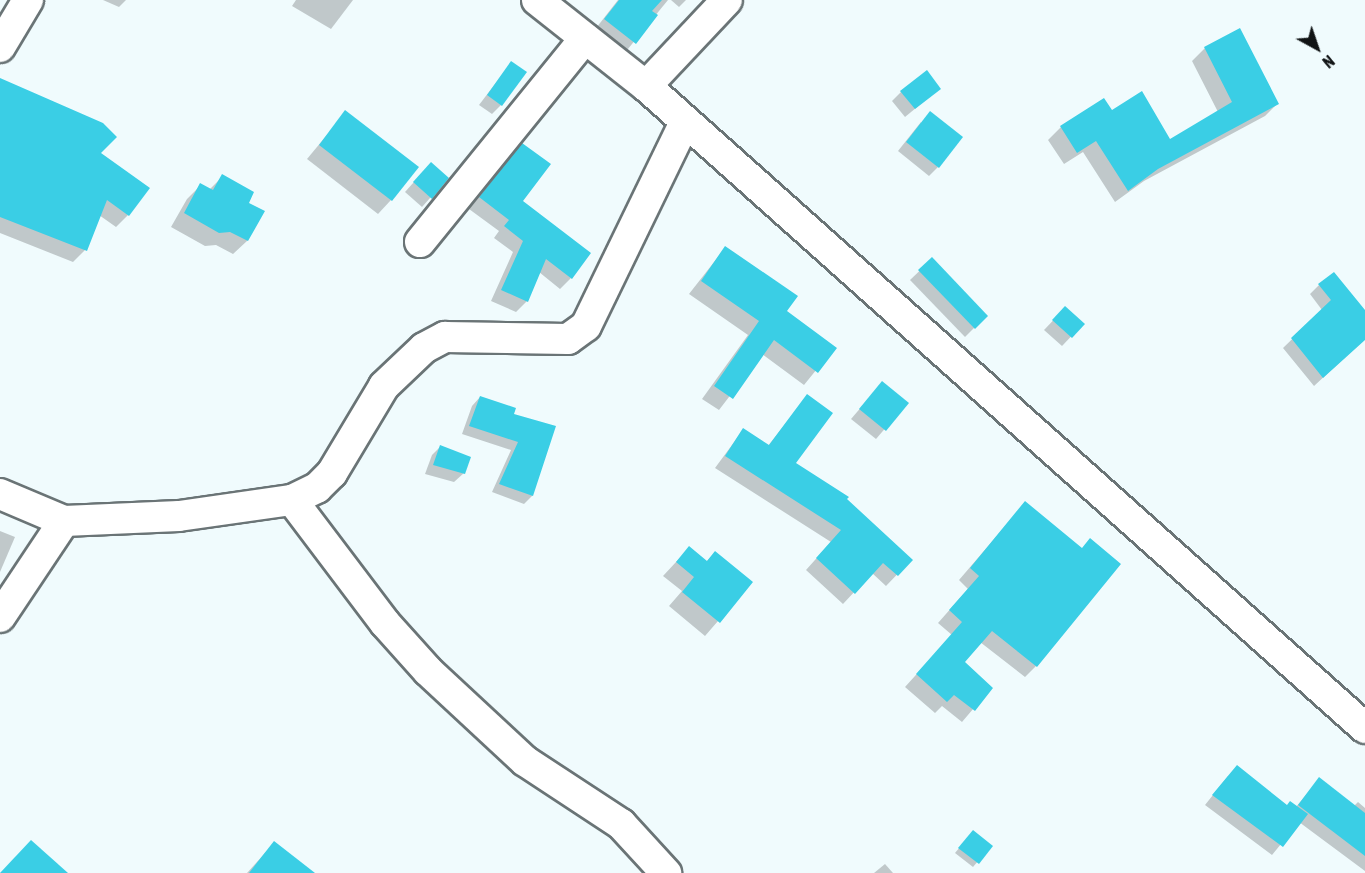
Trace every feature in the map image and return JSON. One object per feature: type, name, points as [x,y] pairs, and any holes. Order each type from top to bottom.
[{"type":"street","points":[[0,47],[28,0]]},
{"type":"street","points":[[537,0],[645,86],[686,122],[1365,728]]},
{"type":"street","points":[[645,86],[727,0]]},
{"type":"street","points":[[420,242],[585,38]]},
{"type":"street","points":[[0,494],[64,521],[179,516],[292,500],[317,488],[333,473],[384,386],[424,348],[445,337],[568,339],[586,326],[686,122]]},
{"type":"street","points":[[292,500],[386,623],[428,670],[525,761],[621,824],[666,873]]},
{"type":"street","points":[[0,617],[64,521]]},
{"type":"building","points":[[619,0],[662,0],[652,11],[658,15],[636,44],[604,19]]},
{"type":"building","points":[[1240,28],[1279,104],[1158,169],[1128,191],[1096,141],[1077,153],[1060,126],[1104,98],[1112,110],[1142,91],[1170,139],[1232,102],[1204,47]]},
{"type":"building","points":[[511,61],[527,72],[502,106],[487,95]]},
{"type":"building","points":[[927,70],[941,89],[915,109],[900,91]]},
{"type":"building","points":[[0,78],[103,123],[117,137],[101,153],[150,188],[129,216],[107,200],[87,251],[0,217]]},
{"type":"building","points":[[345,110],[419,167],[392,201],[319,145]]},
{"type":"building","points":[[930,111],[963,137],[939,168],[906,142]]},
{"type":"building","points":[[522,143],[551,164],[523,201],[591,253],[572,279],[546,259],[528,302],[501,290],[523,241],[504,226],[509,220],[479,197]]},
{"type":"building","points":[[431,162],[449,178],[432,199],[413,182]]},
{"type":"building","points":[[222,174],[254,192],[249,203],[265,211],[248,241],[230,232],[219,233],[184,213],[200,183],[213,190]]},
{"type":"building","points":[[725,246],[798,296],[787,311],[837,348],[818,373],[774,340],[733,399],[714,386],[759,321],[701,281]]},
{"type":"building","points":[[932,257],[988,316],[975,329],[918,270]]},
{"type":"building","points":[[1334,272],[1365,310],[1365,340],[1323,378],[1291,338],[1331,300],[1318,284]]},
{"type":"building","points":[[1065,306],[1085,324],[1072,338],[1052,320]]},
{"type":"building","points":[[882,381],[909,403],[886,431],[859,409]]},
{"type":"building","points":[[807,394],[833,413],[796,463],[849,497],[847,499],[913,560],[898,576],[883,563],[855,594],[816,558],[841,530],[725,456],[743,428],[769,445]]},
{"type":"building","points":[[480,396],[516,408],[514,414],[556,426],[533,496],[499,484],[518,442],[469,426]]},
{"type":"building","points":[[440,445],[471,457],[465,474],[433,465]]},
{"type":"building","points":[[1025,501],[1082,548],[1090,538],[1121,564],[1037,667],[992,631],[965,662],[993,688],[975,711],[954,695],[947,702],[916,674],[962,622],[949,610],[979,576],[970,568]]},
{"type":"building","points":[[689,546],[707,561],[715,551],[753,582],[720,623],[682,592],[694,577],[676,562]]},
{"type":"building","points":[[1237,765],[1287,805],[1290,801],[1308,814],[1283,847],[1212,795]]},
{"type":"building","points":[[1319,777],[1365,813],[1365,856],[1298,805]]},
{"type":"building","points":[[973,830],[993,846],[979,864],[958,848]]},
{"type":"building","points":[[31,840],[68,873],[0,873]]},
{"type":"building","points":[[274,841],[315,873],[249,873]]}]
